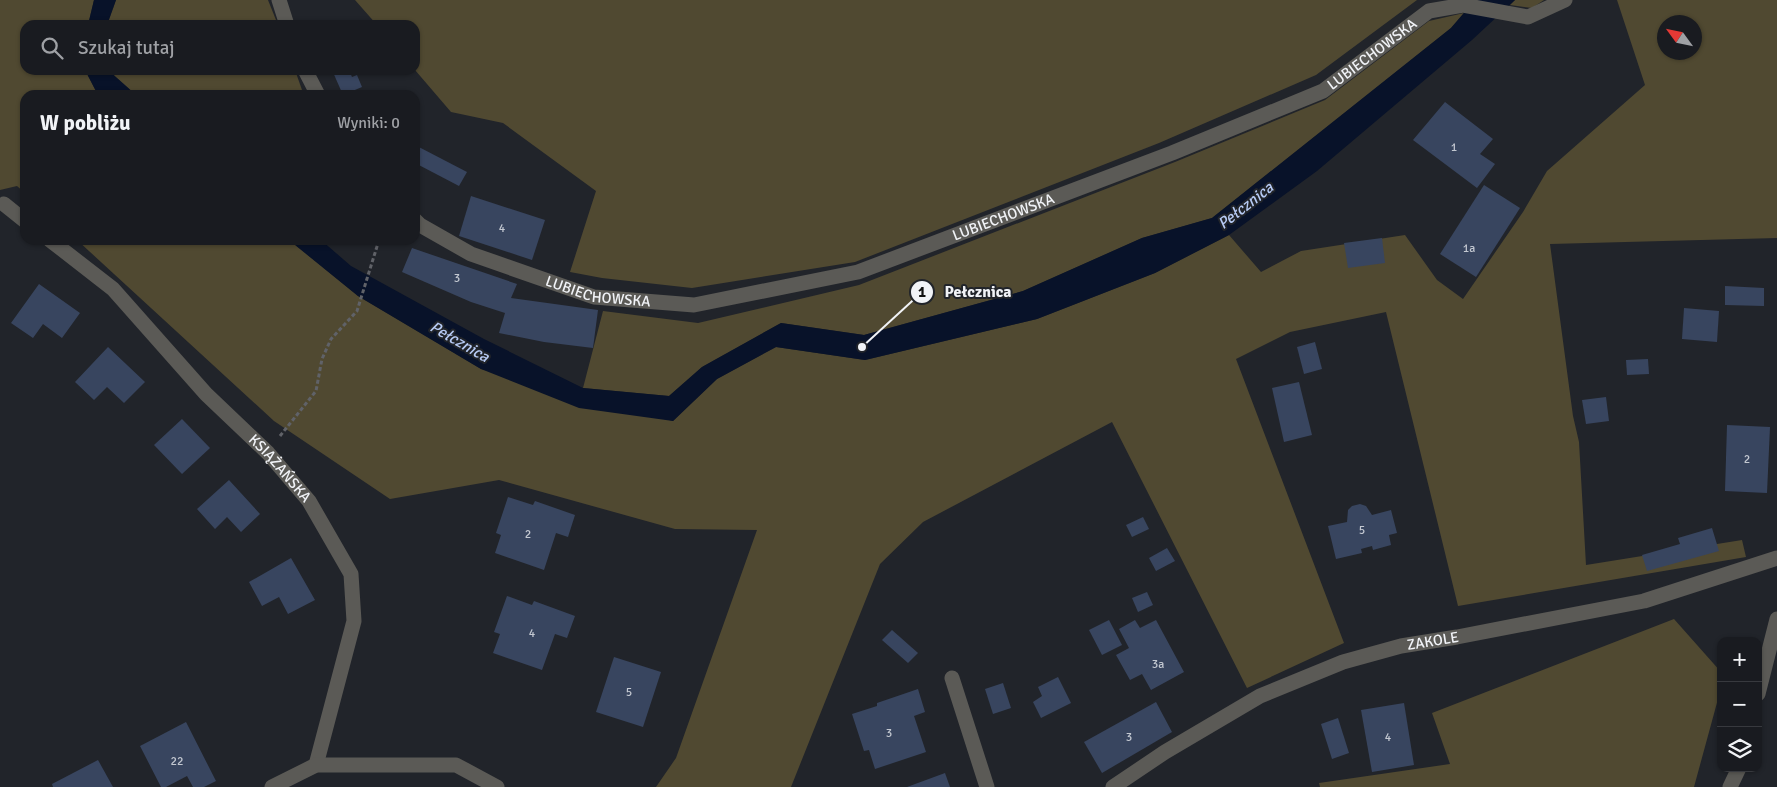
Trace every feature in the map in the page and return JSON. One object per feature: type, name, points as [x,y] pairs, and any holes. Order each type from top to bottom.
[{"type":"street","points":[[279,0],[285,20]]},
{"type":"street","name":"LUBIECHOWSKA","points":[[420,225],[472,254],[594,297],[694,305],[858,272],[1172,153],[1323,91],[1429,11],[1462,5],[1528,17],[1565,0]]},
{"type":"street","points":[[308,75],[315,90]]},
{"type":"street","points":[[4,204],[20,216]]},
{"type":"street","name":"KSIĄŻAŃSKA","points":[[56,245],[113,289],[206,394],[268,453],[309,501],[351,574],[354,621],[316,765]]},
{"type":"street","name":"ZAKOLE","points":[[1113,787],[1165,752],[1260,696],[1343,662],[1401,646],[1644,601],[1777,558]]},
{"type":"street","points":[[1761,682],[1777,619]]},
{"type":"street","points":[[952,678],[987,787]]},
{"type":"street","points":[[272,787],[316,765],[456,765],[496,787]]},
{"type":"street","points":[[1730,787],[1737,772]]},
{"type":"path","points":[[268,453],[316,392],[322,359],[331,339],[357,312],[377,245]]},
{"type":"shaded area","points":[[0,0],[94,0],[89,20],[20,20],[20,75],[88,75],[95,90],[20,90],[20,189],[17,186],[0,190]]},
{"type":"shaded area","points":[[116,0],[268,0],[276,20],[109,20]]},
{"type":"shaded area","points":[[355,0],[1417,0],[1316,75],[1159,143],[855,262],[692,288],[602,278],[570,272],[596,191],[503,123],[451,112],[419,75],[420,20],[373,20]]},
{"type":"shaded area","points":[[1515,0],[1544,0],[1532,8],[1510,5]]},
{"type":"shaded area","points":[[1617,0],[1777,0],[1777,238],[1550,244],[1573,416],[1579,442],[1586,565],[1742,540],[1746,557],[1458,606],[1386,312],[1290,332],[1236,359],[1344,643],[1247,688],[1112,422],[923,522],[880,564],[791,787],[656,787],[676,758],[757,530],[675,529],[499,480],[390,499],[274,421],[82,245],[295,245],[358,296],[481,369],[673,421],[717,379],[776,347],[865,360],[1037,319],[1155,273],[1229,235],[1261,272],[1301,251],[1405,235],[1437,280],[1463,299],[1523,212],[1547,171],[1645,85]]},
{"type":"shaded area","points":[[1464,13],[1451,28],[1212,218],[1142,238],[1023,291],[864,335],[781,323],[702,367],[669,396],[583,388],[603,311],[698,323],[859,285],[1175,162],[1325,100],[1429,21]]},
{"type":"shaded area","points":[[114,75],[297,75],[302,90],[130,90]]},
{"type":"shaded area","points":[[1674,619],[1717,667],[1717,703],[1694,787],[1320,787],[1319,783],[1450,764],[1432,713]]},
{"type":"water","points":[[94,0],[116,0],[109,20],[89,20]]},
{"type":"water","points":[[1475,0],[1515,0],[1472,40],[1317,171],[1229,235],[1155,273],[1037,319],[865,360],[776,347],[717,379],[673,421],[579,408],[481,369],[358,296],[295,245],[327,245],[351,266],[484,339],[583,388],[669,396],[702,367],[781,323],[864,335],[1023,291],[1142,238],[1212,218],[1451,28]]},
{"type":"water","points":[[88,75],[114,75],[130,90],[95,90]]},
{"type":"building","points":[[334,75],[351,75],[352,77],[357,75],[362,87],[355,90],[341,90]]},
{"type":"building","points":[[1445,102],[1493,139],[1480,154],[1495,164],[1477,188],[1413,140]]},
{"type":"building","points":[[420,148],[467,172],[459,186],[420,166]]},
{"type":"building","points":[[1484,185],[1520,208],[1476,277],[1440,254]]},
{"type":"building","points":[[471,196],[545,220],[532,260],[459,236]]},
{"type":"building","points":[[1382,238],[1385,263],[1348,268],[1344,243]]},
{"type":"building","points":[[412,248],[517,284],[511,298],[598,310],[593,348],[544,342],[499,333],[505,313],[471,302],[402,272]]},
{"type":"building","points":[[39,284],[80,313],[62,338],[43,324],[33,338],[11,323]]},
{"type":"building","points":[[1725,286],[1764,288],[1764,306],[1725,305]]},
{"type":"building","points":[[1684,308],[1719,311],[1717,342],[1682,339]]},
{"type":"building","points":[[1315,342],[1322,369],[1304,374],[1297,347]]},
{"type":"building","points":[[108,347],[145,382],[124,403],[107,387],[94,400],[75,382]]},
{"type":"building","points":[[1648,359],[1649,374],[1627,375],[1626,360]]},
{"type":"building","points":[[1299,382],[1312,435],[1284,442],[1272,388]]},
{"type":"building","points":[[1606,397],[1609,421],[1586,424],[1582,400]]},
{"type":"building","points":[[182,419],[210,448],[182,474],[154,445]]},
{"type":"building","points":[[1727,425],[1770,427],[1767,493],[1725,491]]},
{"type":"building","points":[[229,480],[260,514],[241,532],[227,517],[215,529],[197,509]]},
{"type":"building","points":[[508,497],[533,505],[535,501],[575,515],[568,537],[556,533],[544,570],[495,553],[501,535],[496,533]]},
{"type":"building","points":[[1360,504],[1366,506],[1372,515],[1391,510],[1397,533],[1389,535],[1391,545],[1373,550],[1372,546],[1361,549],[1362,553],[1336,559],[1328,526],[1347,522],[1348,510],[1352,506]]},
{"type":"building","points":[[1143,517],[1149,529],[1132,537],[1126,525]]},
{"type":"building","points":[[1712,528],[1719,551],[1647,571],[1642,555],[1680,544],[1678,538]]},
{"type":"building","points":[[1167,548],[1175,561],[1156,571],[1149,558]]},
{"type":"building","points":[[291,558],[315,600],[288,614],[279,597],[262,606],[249,582]]},
{"type":"building","points":[[1147,592],[1153,605],[1138,612],[1132,598]]},
{"type":"building","points":[[507,596],[532,605],[534,601],[575,616],[567,638],[555,634],[542,670],[493,653],[500,634],[494,632]]},
{"type":"building","points":[[1109,620],[1122,645],[1102,655],[1089,630]]},
{"type":"building","points":[[1135,620],[1140,628],[1156,620],[1184,672],[1151,690],[1142,674],[1130,680],[1116,655],[1129,648],[1119,629]]},
{"type":"building","points":[[892,630],[918,653],[908,663],[882,640]]},
{"type":"building","points":[[614,657],[661,672],[643,727],[596,712]]},
{"type":"building","points":[[1058,677],[1071,703],[1041,718],[1033,702],[1042,696],[1038,687]]},
{"type":"building","points":[[1003,683],[1011,708],[993,714],[985,689]]},
{"type":"building","points":[[918,689],[925,712],[914,716],[926,752],[875,769],[869,750],[864,751],[852,714]]},
{"type":"building","points":[[1156,702],[1172,732],[1102,773],[1084,742]]},
{"type":"building","points":[[1404,703],[1414,765],[1372,772],[1361,710]]},
{"type":"building","points":[[1338,718],[1349,753],[1332,759],[1321,724]]},
{"type":"building","points":[[186,722],[216,781],[204,787],[193,787],[187,776],[166,787],[161,787],[140,746]]},
{"type":"building","points":[[98,760],[113,787],[53,787],[52,784]]},
{"type":"building","points":[[945,773],[950,787],[907,787]]},
{"type":"place","name":"Pełcznica","points":[[862,347]]}]
